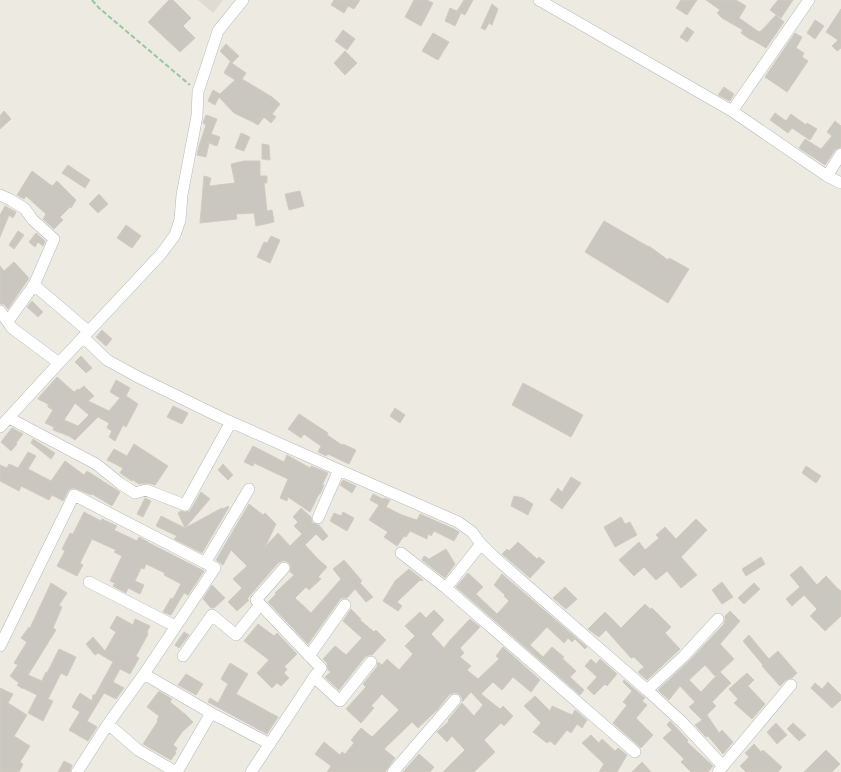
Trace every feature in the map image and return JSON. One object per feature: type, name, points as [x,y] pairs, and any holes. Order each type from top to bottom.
[{"type":"street","points":[[0,427],[161,254],[175,235],[180,220],[182,195],[197,116],[198,92],[218,31],[243,0]]},
{"type":"street","points":[[538,0],[732,111],[827,176],[841,183]]},
{"type":"street","points":[[732,111],[809,0]]},
{"type":"street","points":[[827,176],[841,154]]},
{"type":"street","points":[[0,195],[12,200],[25,209],[33,220],[54,239],[34,286],[8,321]]},
{"type":"street","points":[[34,286],[86,334],[106,360],[231,422],[458,522],[472,532],[480,544],[492,555],[682,722],[721,769],[791,685]]},
{"type":"street","points":[[0,311],[12,328],[59,362]]},
{"type":"street","points":[[9,418],[96,464],[135,493],[146,490],[185,504],[231,422]]},
{"type":"street","points":[[318,518],[339,470]]},
{"type":"street","points":[[205,563],[249,489]]},
{"type":"street","points":[[0,646],[74,495],[215,568],[77,772]]},
{"type":"street","points":[[446,588],[480,544]]},
{"type":"street","points":[[401,554],[446,588],[635,752]]},
{"type":"street","points":[[251,772],[321,668],[256,600],[284,568]]},
{"type":"street","points":[[89,582],[175,626]]},
{"type":"street","points":[[309,656],[345,605]]},
{"type":"street","points":[[183,656],[212,615],[236,635],[260,606]]},
{"type":"street","points":[[647,690],[683,657],[718,619]]},
{"type":"street","points":[[314,678],[340,701],[370,662]]},
{"type":"street","points":[[144,674],[211,713],[270,744]]},
{"type":"street","points":[[393,772],[455,700]]},
{"type":"street","points":[[108,724],[138,750],[176,772],[211,713]]},
{"type":"path","points":[[92,0],[198,92]]},
{"type":"shaded area","points":[[198,0],[223,0],[213,13]]},
{"type":"building","points":[[169,0],[173,0],[191,18],[183,26],[195,38],[180,52],[148,22]]},
{"type":"building","points":[[334,0],[360,0],[354,9],[348,6],[344,13],[331,5]]},
{"type":"building","points":[[414,0],[427,0],[433,3],[421,26],[405,17]]},
{"type":"building","points":[[464,0],[473,0],[465,15],[457,11]]},
{"type":"building","points":[[681,0],[697,0],[687,15],[676,8]]},
{"type":"building","points":[[706,0],[736,0],[746,6],[739,18],[759,32],[776,15],[784,22],[766,48],[741,33],[743,30],[722,18],[717,13],[720,10]]},
{"type":"building","points":[[778,0],[793,0],[781,18],[770,10]]},
{"type":"building","points":[[492,4],[498,9],[492,25],[489,23],[485,30],[481,28]]},
{"type":"building","points":[[450,8],[461,13],[455,26],[445,21]]},
{"type":"building","points":[[841,9],[841,48],[837,51],[832,46],[838,40],[826,32]]},
{"type":"building","points":[[815,20],[824,26],[815,39],[807,33]]},
{"type":"building","points":[[687,27],[694,32],[687,42],[680,37]]},
{"type":"building","points":[[343,30],[355,39],[347,50],[335,41]]},
{"type":"building","points":[[433,33],[449,42],[438,60],[422,51]]},
{"type":"building","points":[[795,33],[802,37],[796,48],[804,53],[802,57],[808,61],[787,92],[765,77]]},
{"type":"building","points":[[226,44],[239,56],[232,63],[220,51]]},
{"type":"building","points":[[345,51],[357,63],[345,75],[334,63]]},
{"type":"building","points":[[230,62],[246,73],[242,79],[280,104],[272,114],[276,117],[271,123],[264,117],[258,125],[234,113],[219,97],[215,105],[208,101],[213,90],[220,94],[235,80],[224,73]]},
{"type":"building","points":[[724,87],[734,94],[730,101],[718,95]]},
{"type":"building","points":[[4,111],[11,119],[0,129],[0,116]]},
{"type":"building","points":[[775,113],[786,121],[791,114],[806,125],[807,123],[817,129],[810,140],[792,128],[788,133],[770,120]]},
{"type":"building","points":[[206,115],[217,119],[211,134],[220,137],[217,146],[209,143],[206,157],[197,155],[206,125],[203,123]]},
{"type":"building","points":[[835,121],[841,126],[841,147],[835,150],[825,165],[799,148],[805,139],[821,149],[832,136],[827,132]]},
{"type":"building","points":[[241,133],[250,137],[244,151],[235,148]]},
{"type":"building","points":[[262,144],[269,145],[270,160],[262,159]]},
{"type":"building","points":[[244,161],[260,161],[260,176],[267,176],[267,183],[264,183],[267,211],[272,210],[274,222],[256,226],[254,213],[236,214],[237,219],[200,223],[204,176],[211,178],[209,186],[235,183],[231,164]]},
{"type":"building","points":[[68,165],[90,180],[85,188],[62,173]]},
{"type":"building","points":[[32,171],[52,186],[57,181],[76,200],[71,208],[60,217],[63,220],[54,229],[43,219],[46,214],[26,196],[24,199],[17,195]]},
{"type":"building","points":[[300,191],[304,206],[289,210],[285,194]]},
{"type":"building","points":[[99,194],[108,204],[98,213],[89,204]]},
{"type":"building","points":[[5,206],[16,212],[13,218],[9,215],[0,237],[0,215]]},
{"type":"building","points":[[604,221],[649,246],[668,260],[669,258],[689,269],[668,303],[585,252]]},
{"type":"building","points":[[126,225],[141,236],[132,248],[117,238]]},
{"type":"building","points":[[18,231],[24,235],[14,249],[9,245]]},
{"type":"building","points":[[36,233],[45,241],[43,246],[38,242],[35,247],[29,242]]},
{"type":"building","points":[[271,236],[280,240],[270,263],[257,257],[264,242],[267,243]]},
{"type":"building","points":[[14,262],[29,278],[8,309],[4,304],[0,304],[0,266],[4,271]]},
{"type":"building","points":[[32,301],[43,312],[38,317],[27,307]]},
{"type":"building","points":[[102,330],[112,339],[106,346],[96,337]]},
{"type":"building","points":[[81,356],[92,368],[86,373],[75,362]]},
{"type":"building","points":[[57,377],[74,392],[84,386],[94,396],[88,401],[109,411],[120,398],[110,392],[116,380],[130,388],[126,396],[138,404],[126,427],[123,425],[115,441],[109,437],[112,431],[107,428],[109,423],[98,417],[75,440],[53,430],[54,427],[45,423],[53,410],[48,407],[48,404],[38,399]],"holes":[[[75,403],[89,415],[78,426],[64,420]]]},
{"type":"building","points":[[523,383],[583,415],[571,437],[512,405]]},
{"type":"building","points":[[173,406],[188,413],[182,424],[167,417]]},
{"type":"building","points":[[395,408],[405,415],[400,423],[390,416]]},
{"type":"building","points":[[299,414],[328,433],[327,435],[342,445],[356,450],[349,464],[328,454],[326,456],[318,452],[321,446],[304,434],[301,438],[288,429]]},
{"type":"building","points":[[12,428],[23,434],[11,451],[1,442]]},
{"type":"building","points":[[33,439],[55,453],[51,459],[31,443]]},
{"type":"building","points":[[134,444],[168,466],[155,485],[148,483],[139,484],[132,481],[120,473],[123,468],[107,460],[114,449],[127,456]]},
{"type":"building","points":[[253,446],[284,462],[287,455],[310,468],[311,466],[328,473],[320,494],[310,512],[288,497],[287,501],[280,498],[288,479],[254,463],[253,466],[244,462]]},
{"type":"building","points":[[28,452],[36,456],[28,469],[51,481],[65,461],[84,475],[87,471],[120,492],[112,506],[92,494],[74,488],[68,491],[63,501],[52,495],[49,500],[21,486],[19,491],[0,481],[0,465],[7,468],[9,464],[18,468]]},
{"type":"building","points":[[223,464],[233,475],[228,480],[218,470]]},
{"type":"building","points":[[806,466],[821,476],[816,483],[802,473]]},
{"type":"building","points":[[571,477],[581,483],[562,509],[550,500],[558,488],[562,492]]},
{"type":"building","points":[[343,480],[356,486],[352,493],[340,485]]},
{"type":"building","points":[[201,492],[210,499],[185,528],[178,513],[190,511]]},
{"type":"building","points":[[373,494],[390,500],[386,507],[402,515],[417,520],[420,514],[459,532],[454,541],[434,531],[431,536],[428,534],[427,539],[410,531],[397,546],[384,537],[388,532],[369,520],[379,505],[370,500]]},
{"type":"building","points":[[514,496],[523,498],[533,504],[528,515],[511,506]]},
{"type":"building","points":[[145,498],[151,501],[143,517],[137,514]]},
{"type":"building","points":[[249,504],[263,515],[265,513],[276,524],[265,547],[278,533],[290,546],[302,534],[294,526],[298,522],[293,517],[301,508],[311,517],[312,523],[319,525],[328,536],[323,541],[316,534],[305,545],[327,567],[318,577],[321,579],[309,590],[306,587],[295,598],[311,613],[341,579],[333,569],[344,560],[362,581],[360,583],[373,597],[366,602],[355,589],[347,598],[341,598],[308,644],[268,602],[294,575],[290,572],[291,566],[289,563],[282,561],[278,563],[247,599],[249,600],[237,611],[228,602],[242,588],[233,579],[247,566],[231,550],[223,565],[216,560]]},
{"type":"building","points":[[229,507],[202,553],[174,539],[177,536],[156,526],[161,516],[185,528],[222,508]]},
{"type":"building","points":[[84,512],[101,521],[102,519],[117,526],[114,530],[137,541],[139,537],[204,571],[188,595],[184,593],[171,615],[163,612],[181,584],[164,575],[165,573],[146,564],[144,569],[141,568],[135,581],[144,585],[140,594],[128,588],[126,593],[113,586],[115,583],[110,581],[122,556],[114,552],[116,550],[92,539],[80,563],[83,565],[77,576],[57,566],[65,551],[62,549],[70,533],[73,534]]},
{"type":"building","points":[[343,512],[354,518],[347,531],[330,521],[334,513],[341,516]]},
{"type":"building","points":[[621,517],[625,524],[630,522],[637,535],[615,547],[604,527]]},
{"type":"building","points":[[696,519],[707,530],[681,557],[697,575],[681,588],[667,571],[656,580],[644,567],[634,576],[619,560],[639,542],[645,550],[659,538],[656,535],[665,527],[676,539]]},
{"type":"building","points":[[518,542],[537,559],[539,557],[545,562],[530,578],[502,554],[507,549],[509,551]]},
{"type":"building","points":[[446,549],[455,564],[445,578],[422,560],[424,556],[429,559]]},
{"type":"building","points":[[761,557],[765,564],[746,576],[742,569]]},
{"type":"building","points":[[801,566],[817,585],[826,576],[841,591],[841,616],[825,631],[810,616],[817,609],[804,595],[792,606],[786,599],[800,587],[790,575]]},
{"type":"building","points":[[409,569],[423,580],[420,580],[397,602],[402,606],[398,611],[383,601],[395,581]]},
{"type":"building","points":[[468,573],[483,587],[476,594],[497,614],[509,601],[494,585],[502,574],[587,647],[585,649],[575,639],[572,642],[568,638],[564,643],[547,627],[530,645],[543,657],[552,647],[564,657],[562,658],[576,671],[570,677],[584,690],[580,695],[456,587]]},
{"type":"building","points":[[722,582],[733,597],[722,604],[712,590]]},
{"type":"building","points":[[51,583],[67,593],[59,605],[62,607],[53,628],[56,630],[28,675],[42,681],[59,649],[76,657],[67,676],[61,673],[48,699],[53,701],[43,721],[28,713],[37,695],[17,685],[19,683],[10,676],[18,665],[14,663],[27,642],[21,638],[30,628]]},
{"type":"building","points":[[754,583],[760,589],[744,604],[738,598]]},
{"type":"building","points":[[212,585],[225,598],[214,608],[211,608],[203,599]]},
{"type":"building","points":[[565,587],[577,599],[566,609],[553,598]]},
{"type":"building","points":[[645,604],[650,609],[652,608],[671,627],[665,633],[680,649],[647,680],[638,672],[644,667],[634,657],[631,658],[606,630],[599,637],[588,629],[605,612],[621,628]]},
{"type":"building","points":[[351,609],[360,620],[374,632],[376,630],[386,640],[372,655],[365,657],[339,690],[325,677],[331,672],[328,670],[327,663],[323,659],[335,646],[346,655],[362,638],[343,621]]},
{"type":"building","points":[[434,610],[444,620],[431,634],[444,648],[470,619],[480,627],[460,648],[464,653],[460,657],[471,666],[467,670],[478,679],[499,659],[496,656],[503,647],[540,680],[531,692],[513,677],[502,690],[493,682],[481,694],[500,709],[503,706],[513,716],[504,726],[501,723],[484,740],[495,752],[474,772],[443,772],[465,750],[452,736],[447,742],[437,732],[449,721],[462,703],[474,716],[483,705],[471,692],[462,702],[460,695],[453,693],[418,728],[412,722],[384,749],[395,758],[385,772],[327,772],[331,766],[315,754],[324,742],[340,755],[342,752],[345,754],[354,743],[351,740],[361,728],[372,737],[399,710],[382,694],[371,706],[374,708],[361,723],[346,709],[366,687],[363,684],[377,667],[378,662],[382,665],[387,659],[399,670],[413,654],[405,646],[415,636],[405,626],[420,612],[426,618]]},
{"type":"building","points":[[730,611],[740,621],[720,644],[734,659],[720,672],[731,683],[712,702],[716,706],[707,715],[719,733],[722,730],[733,742],[723,754],[708,736],[706,737],[695,725],[702,720],[689,707],[695,702],[680,686],[669,700],[658,690],[724,624],[725,616]],"holes":[[[705,665],[716,677],[701,692],[689,680]]]},
{"type":"building","points":[[117,616],[133,625],[135,619],[150,626],[148,634],[136,656],[139,658],[130,674],[120,669],[113,682],[124,688],[116,699],[104,693],[87,721],[97,727],[88,741],[69,730],[80,712],[72,707],[80,693],[92,701],[93,695],[95,695],[113,662],[98,653],[95,655],[86,644],[93,637],[105,651],[116,632],[110,628]]},
{"type":"building","points":[[258,624],[274,636],[277,633],[297,654],[284,667],[287,669],[284,673],[289,678],[281,686],[277,683],[272,688],[257,673],[269,660],[244,641]]},
{"type":"building","points":[[184,632],[189,635],[179,648],[175,645]]},
{"type":"building","points":[[749,635],[769,659],[778,651],[797,673],[780,686],[743,641]]},
{"type":"building","points":[[591,659],[596,664],[600,659],[617,674],[607,686],[605,684],[594,695],[587,688],[597,677],[585,666]]},
{"type":"building","points":[[230,663],[248,674],[236,694],[278,717],[267,734],[208,702],[210,698],[218,703],[228,684],[221,679]]},
{"type":"building","points":[[747,673],[754,680],[748,686],[765,704],[752,719],[734,703],[738,699],[729,689]]},
{"type":"building","points":[[186,674],[203,684],[196,695],[178,685]]},
{"type":"building","points":[[624,680],[645,698],[642,701],[647,705],[636,718],[653,735],[641,748],[613,723],[627,705],[623,702],[632,691],[623,682]]},
{"type":"building","points":[[828,682],[841,695],[841,700],[832,708],[811,688],[815,683],[822,689]]},
{"type":"building","points":[[0,688],[13,694],[8,703],[27,715],[14,736],[30,746],[20,762],[23,764],[19,772],[0,772]]},
{"type":"building","points":[[159,691],[172,699],[170,702],[193,722],[182,732],[173,745],[177,748],[171,760],[143,744],[158,721],[159,716],[147,707]]},
{"type":"building","points":[[535,696],[550,711],[552,706],[572,715],[575,710],[587,720],[582,728],[577,724],[571,733],[567,730],[555,745],[550,741],[547,743],[533,732],[541,723],[524,706]]},
{"type":"building","points":[[670,721],[688,740],[687,742],[713,766],[708,772],[691,772],[681,762],[684,759],[663,738],[672,730],[667,725]]},
{"type":"building","points":[[776,723],[787,735],[777,744],[767,732]]},
{"type":"building","points":[[793,723],[806,735],[799,741],[787,729]]},
{"type":"building","points":[[591,735],[599,743],[602,739],[615,751],[618,748],[627,755],[617,772],[599,772],[604,764],[582,743]]},
{"type":"building","points":[[754,744],[761,752],[763,750],[782,767],[778,772],[746,772],[740,766],[749,757],[745,753]]},
{"type":"building","points":[[826,750],[840,764],[832,772],[804,772]]},
{"type":"building","points":[[419,754],[434,767],[430,772],[403,772]]},
{"type":"building","points":[[64,761],[72,765],[70,772],[58,772]]},
{"type":"building","points":[[642,762],[651,772],[632,772]]}]
